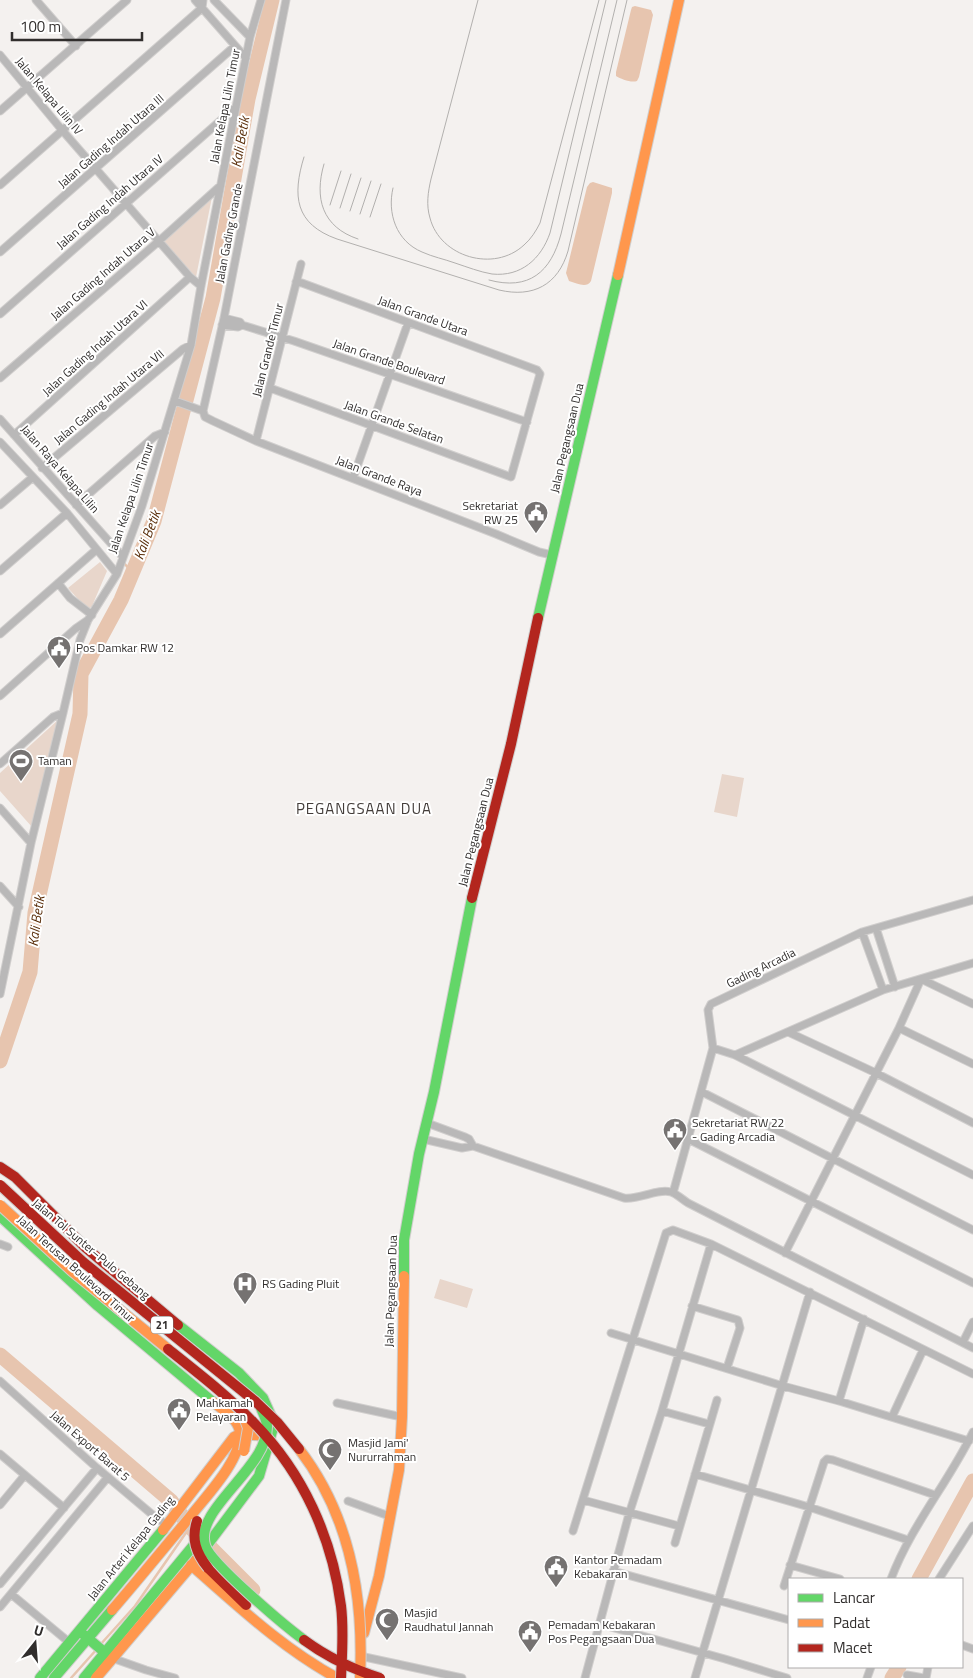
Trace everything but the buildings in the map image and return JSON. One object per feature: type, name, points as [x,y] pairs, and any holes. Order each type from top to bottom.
[{"type":"main road","name":"Jalan Pegangsaan Dua","points":[[358,1668],[379,1576],[398,1470],[402,1418],[404,1240],[469,910],[511,744],[552,555],[618,275],[679,0]]},
{"type":"main road","name":"Jalan Terusan Boulevard Timur","points":[[0,1168],[14,1177],[86,1248],[239,1373],[263,1398],[271,1416],[273,1428],[271,1437]]},
{"type":"main road","points":[[0,1178],[88,1263],[224,1374],[262,1410],[267,1426],[265,1442],[207,1525],[204,1538],[206,1546],[213,1559],[222,1568],[305,1642],[350,1668],[380,1678]]},
{"type":"main road","name":"Jalan Tol Sunter–Pulo Gebang","points":[[0,1185],[68,1249],[206,1360],[262,1408],[283,1428],[300,1450],[325,1490],[342,1528],[354,1566],[362,1618],[362,1646],[358,1668]]},
{"type":"main road","points":[[0,1204],[80,1277],[233,1402],[244,1416],[247,1421],[248,1432],[244,1451],[197,1521],[193,1535],[194,1545],[208,1568],[285,1640],[310,1659],[347,1678]]},
{"type":"main road","name":"21","points":[[0,1204],[82,1279],[226,1397],[263,1433],[291,1468],[315,1511],[334,1559],[343,1619],[341,1678]]},
{"type":"main road","name":"Jalan Terusan Boulevard Timur","points":[[0,1216],[98,1306],[229,1415],[236,1422],[240,1434]]},
{"type":"main road","points":[[181,1376],[205,1345]]},
{"type":"main road","points":[[84,1678],[104,1652],[210,1543],[259,1476],[271,1437],[240,1434]]},
{"type":"main road","name":"Jalan Arteri Kelapa Gading","points":[[54,1678],[83,1634],[234,1437],[240,1434]]},
{"type":"main road","name":"Jalan Arteri Kelapa Gading","points":[[40,1678],[70,1643],[83,1634],[177,1534],[220,1479],[231,1460],[240,1434]]},
{"type":"main road","points":[[190,1562],[214,1518],[252,1471],[263,1462]]},
{"type":"main road","points":[[190,1562],[280,1644],[312,1666],[337,1678]]},
{"type":"main road","points":[[83,1634],[104,1652]]},
{"type":"main road","points":[[96,1678],[104,1652]]},
{"type":"street","points":[[36,0],[76,46]]},
{"type":"street","points":[[195,0],[246,58]]},
{"type":"street","points":[[0,185],[202,8],[203,0]]},
{"type":"street","points":[[214,0],[250,37]]},
{"type":"street","name":"Jalan Kelapa Lilin Timur","points":[[0,994],[2,972],[19,907],[31,843],[80,640],[90,618],[118,572],[176,403],[191,345],[250,37],[261,0]]},
{"type":"street","name":"Jalan Gading Grande","points":[[202,410],[223,321],[286,0]]},
{"type":"street","points":[[0,111],[76,46],[122,2]]},
{"type":"street","name":"Jalan Gading Indah Utara III","points":[[0,252],[97,169],[235,46]]},
{"type":"street","name":"Jalan Kelapa Lilin IV","points":[[0,55],[62,130],[190,277],[201,286]]},
{"type":"street","name":"Jalan Gading Indah Utara IV","points":[[0,314],[236,107]]},
{"type":"street","name":"Jalan Gading Indah Utara V","points":[[0,378],[220,186]]},
{"type":"street","name":"Jalan Grande Timur","points":[[256,442],[301,264]]},
{"type":"street","name":"Jalan Gading Indah Utara VI","points":[[14,435],[190,277]]},
{"type":"street","name":"Jalan Grande Utara","points":[[296,282],[537,370],[540,374],[527,422]]},
{"type":"street","name":"Jalan Grande Boulevard","points":[[223,321],[238,327],[242,325],[282,336],[527,422]]},
{"type":"street","points":[[353,478],[408,323]]},
{"type":"street","name":"Jalan Gading Indah Utara VII","points":[[42,468],[183,349],[191,345]]},
{"type":"street","name":"Jalan Grande Selatan","points":[[270,388],[510,477],[527,422]]},
{"type":"street","name":"Jalan Grande Raya","points":[[176,403],[202,410],[208,419],[256,442],[552,555]]},
{"type":"street","name":"Jalan Raya Kelapa Lilin","points":[[2,424],[14,435],[122,558]]},
{"type":"street","points":[[76,505],[155,436],[166,430]]},
{"type":"street","name":"Jalan Raya Kelapa Lilin","points":[[0,442],[66,513],[96,550],[118,572]]},
{"type":"street","points":[[0,506],[33,477]]},
{"type":"street","points":[[0,571],[66,513]]},
{"type":"street","points":[[0,634],[96,550]]},
{"type":"street","points":[[0,696],[75,629],[90,618],[58,583]]},
{"type":"street","points":[[0,764],[53,717],[63,713]]},
{"type":"street","points":[[0,808],[31,843]]},
{"type":"street","points":[[0,886],[19,907]]},
{"type":"street","name":"Gading Arcadia","points":[[673,1192],[702,1092],[712,1048],[708,1010],[711,1004],[862,932],[973,900]]},
{"type":"street","points":[[876,928],[895,987]]},
{"type":"street","points":[[862,932],[883,990]]},
{"type":"street","points":[[735,1055],[883,990],[973,963]]},
{"type":"street","points":[[921,979],[973,1004]]},
{"type":"street","points":[[785,1253],[899,1028],[921,979]]},
{"type":"street","points":[[899,1028],[973,1064]]},
{"type":"street","points":[[788,1032],[876,1073],[973,1123]]},
{"type":"street","points":[[712,1048],[735,1055],[854,1117],[973,1175]]},
{"type":"street","points":[[702,1092],[973,1230]]},
{"type":"street","points":[[428,1120],[466,1137],[473,1146]]},
{"type":"street","points":[[424,1139],[462,1148],[473,1146],[624,1198],[638,1198],[673,1192],[688,1203],[973,1348]]},
{"type":"street","points":[[688,1140],[973,1283]]},
{"type":"street","points":[[573,1530],[666,1233],[673,1230],[711,1244],[973,1374]]},
{"type":"street","points":[[0,1244],[8,1247]]},
{"type":"street","points":[[585,1678],[629,1514],[662,1411],[711,1244]]},
{"type":"street","points":[[696,1678],[810,1292]]},
{"type":"street","points":[[692,1306],[740,1322],[740,1328],[727,1368]]},
{"type":"street","points":[[840,1401],[864,1319]]},
{"type":"street","points":[[963,1342],[973,1322]]},
{"type":"street","points":[[611,1333],[969,1441]]},
{"type":"street","points":[[892,1418],[923,1350]]},
{"type":"street","name":"Jalan Export Barat 5","points":[[0,1381],[154,1516],[169,1522]]},
{"type":"street","points":[[674,1543],[717,1400]]},
{"type":"street","points":[[337,1403],[402,1418]]},
{"type":"street","points":[[662,1411],[709,1424]]},
{"type":"street","points":[[891,1578],[908,1540],[960,1458],[973,1432]]},
{"type":"street","points":[[0,1454],[64,1508]]},
{"type":"street","points":[[784,1586],[824,1462],[827,1459],[935,1495]]},
{"type":"street","points":[[0,1584],[97,1468]]},
{"type":"street","points":[[695,1474],[809,1507],[908,1540]]},
{"type":"street","points":[[0,1505],[24,1476]]},
{"type":"street","points":[[0,1607],[108,1477]]},
{"type":"street","points":[[348,1500],[389,1516]]},
{"type":"street","points":[[583,1500],[679,1526]]},
{"type":"street","points":[[940,1578],[973,1526]]},
{"type":"street","points":[[790,1565],[836,1578]]},
{"type":"street","points":[[613,1571],[788,1620]]},
{"type":"street","points":[[11,1594],[70,1643]]},
{"type":"street","points":[[600,1624],[787,1678]]},
{"type":"street","points":[[104,1652],[146,1670],[175,1678]]},
{"type":"street","points":[[358,1668],[462,1678]]},
{"type":"street","points":[[907,1677],[925,1678]]},
{"type":"shaded area","points":[[635,6],[651,10],[653,15],[639,77],[637,81],[632,81],[616,76],[616,72],[631,10]]},
{"type":"shaded area","points":[[593,182],[612,188],[612,193],[591,281],[584,285],[569,281],[566,273],[587,187]]},
{"type":"shaded area","points":[[212,197],[196,277],[161,239]]},
{"type":"shaded area","points":[[100,562],[107,571],[92,606],[88,610],[68,588]]},
{"type":"shaded area","name":"Taman","points":[[59,719],[32,827],[0,791],[0,773]]},
{"type":"shaded area","points":[[722,774],[744,778],[737,817],[714,812]]},
{"type":"shaded area","points":[[440,1279],[473,1289],[467,1308],[434,1298]]},
{"type":"waterway","name":"Kali Betik","points":[[0,1061],[30,972],[35,913],[80,714],[81,674],[121,600],[154,521],[213,298],[248,99],[272,0]]},
{"type":"waterway","points":[[123,562],[132,572]]},
{"type":"waterway","points":[[0,1355],[171,1501],[190,1527],[253,1590]]},
{"type":"waterway","points":[[920,1578],[973,1481]]},
{"type":"waterway","points":[[100,1645],[135,1606],[190,1527]]},
{"type":"waterway","points":[[71,1678],[97,1649]]},
{"type":"waterway","points":[[892,1678],[898,1668]]},
{"type":"tram line","points":[[478,0],[431,179],[428,203],[430,218],[436,232],[445,243],[469,257],[484,259],[498,258],[512,253],[529,240],[540,223],[599,0]]},
{"type":"tram line","points":[[393,188],[391,207],[400,234],[413,247],[422,252],[492,274],[512,273],[521,269],[535,258],[541,251],[550,233],[606,0]]},
{"type":"tram line","points":[[489,280],[503,283],[516,283],[527,280],[544,268],[557,247],[617,0]]},
{"type":"tram line","points":[[304,157],[298,184],[300,207],[312,225],[323,233],[499,290],[523,292],[542,286],[558,273],[568,251],[627,0]]},
{"type":"tram line","points":[[324,164],[320,188],[324,210],[336,227],[358,239]]},
{"type":"tram line","points":[[330,205],[341,171]]},
{"type":"tram line","points":[[340,208],[351,174]]},
{"type":"tram line","points":[[350,211],[361,178]]},
{"type":"tram line","points":[[360,214],[371,181]]},
{"type":"tram line","points":[[370,217],[381,184]]},
{"type":"traffic: fast","points":[[538,618],[618,275]]},
{"type":"traffic: fast","points":[[404,1276],[404,1240],[419,1154],[434,1092],[472,898]]},
{"type":"traffic: fast","points":[[0,1216],[98,1306],[213,1402]]},
{"type":"traffic: fast","points":[[178,1325],[239,1373],[263,1398],[271,1416],[273,1428],[259,1476],[196,1560]]},
{"type":"traffic: fast","points":[[261,1408],[267,1424],[264,1442],[245,1473],[210,1517],[205,1531],[205,1545],[210,1554],[234,1579],[266,1609],[304,1640]]},
{"type":"traffic: fast","points":[[40,1678],[163,1530]]},
{"type":"traffic: fast","points":[[84,1678],[198,1540]]},
{"type":"traffic: fast","points":[[54,1678],[112,1610]]},
{"type":"traffic: fast","points":[[84,1635],[109,1656]]},
{"type":"traffic: slow","points":[[618,275],[679,0]]},
{"type":"traffic: slow","points":[[0,1205],[72,1271],[168,1349]]},
{"type":"traffic: slow","points":[[364,1633],[379,1576],[399,1470],[402,1417],[404,1276]]},
{"type":"traffic: slow","points":[[112,1610],[213,1489],[235,1455],[240,1433],[237,1423],[213,1402]]},
{"type":"traffic: slow","points":[[243,1414],[248,1428],[244,1451]]},
{"type":"traffic: slow","points":[[163,1530],[234,1437],[240,1434],[268,1436]]},
{"type":"traffic: slow","points":[[299,1449],[331,1501],[350,1557],[359,1617],[361,1647],[360,1678]]},
{"type":"traffic: slow","points":[[96,1678],[196,1560]]},
{"type":"traffic: slow","points":[[191,1565],[279,1640],[337,1678]]},
{"type":"traffic: jam","points":[[472,898],[511,744],[538,618]]},
{"type":"traffic: jam","points":[[0,1167],[15,1177],[86,1248],[178,1325]]},
{"type":"traffic: jam","points":[[0,1185],[83,1262],[256,1402],[277,1422],[299,1449]]},
{"type":"traffic: jam","points":[[168,1349],[223,1394],[254,1423],[287,1463],[313,1507],[337,1580],[342,1624],[341,1678]]},
{"type":"traffic: jam","points":[[197,1521],[194,1534],[196,1546],[200,1557],[208,1568]]},
{"type":"traffic: jam","points":[[208,1568],[246,1605]]},
{"type":"traffic: jam","points":[[304,1640],[340,1662],[380,1678]]},
{"type":"place","name":"Sekretariat RW 25","points":[[536,534]]},
{"type":"place","name":"Pos Damkar RW 12","points":[[59,669]]},
{"type":"place","name":"Taman","points":[[21,782]]},
{"type":"place","name":"Sekretariat RW 22 - Gading Arcadia","points":[[675,1151]]},
{"type":"place","name":"RS Gading Pluit","points":[[245,1305]]},
{"type":"place","name":"Mahkamah Pelayaran","points":[[179,1431]]},
{"type":"place","name":"Masjid Jami' Nururrahman","points":[[330,1471]]},
{"type":"place","name":"Kantor Pemadam Kebakaran","points":[[556,1588]]},
{"type":"place","name":"Masjid Raudhatul Jannah","points":[[387,1641]]},
{"type":"place","name":"Pemadam Kebakaran Pos Pegangsaan Dua","points":[[530,1653]]},
{"type":"district","name":"PEGANGSAAN DUA","points":[[364,809]]}]
